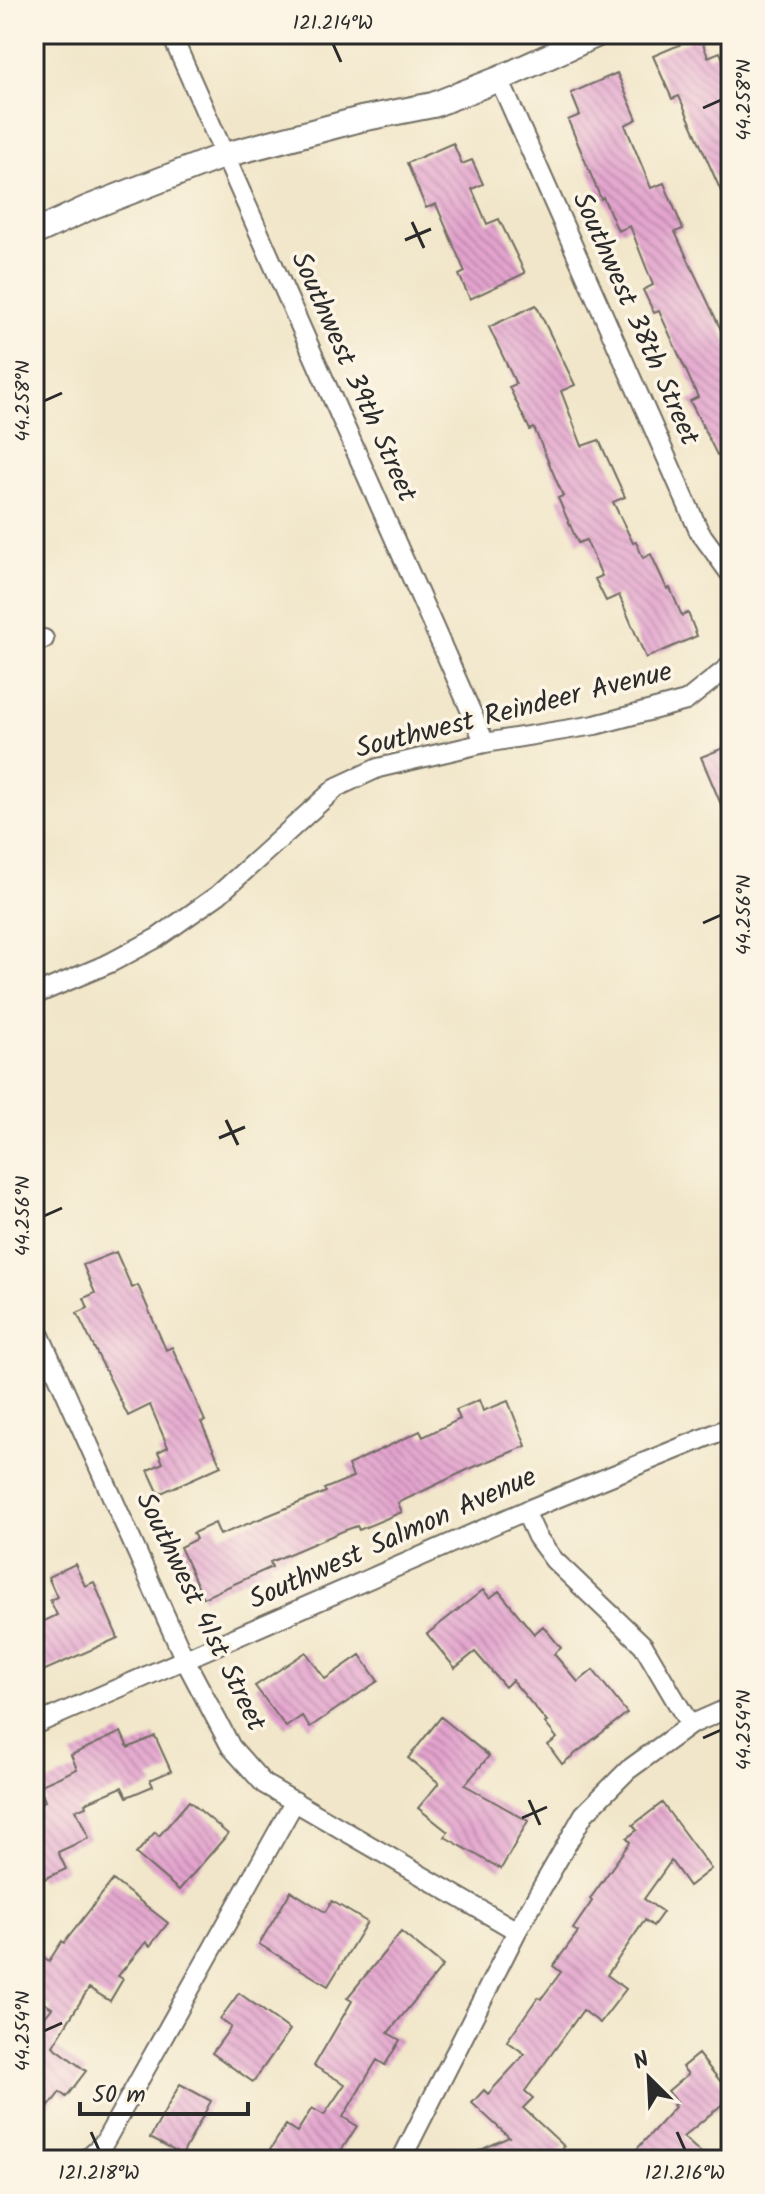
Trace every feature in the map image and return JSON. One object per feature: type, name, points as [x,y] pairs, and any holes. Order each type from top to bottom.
[{"type":"street","name":"Southwest 39th Street","points":[[171,34],[485,743]]},
{"type":"street","points":[[34,233],[88,208],[225,155],[361,119],[433,105],[598,34]]},
{"type":"street","name":"Southwest 38th Street","points":[[499,79],[699,531],[731,575]]},
{"type":"street","name":"Southwest Reindeer Avenue","points":[[34,995],[110,963],[157,938],[218,895],[337,787],[378,768],[485,743],[595,725],[686,701],[731,665]]},
{"type":"street","name":"Southwest 41st Street","points":[[34,1322],[185,1660],[231,1747],[264,1784],[517,1931]]},
{"type":"street","points":[[34,1371],[53,1363]]},
{"type":"street","name":"Southwest Salmon Avenue","points":[[34,1725],[525,1511],[731,1427]]},
{"type":"street","points":[[525,1511],[537,1537],[554,1560],[643,1645],[690,1725]]},
{"type":"street","points":[[401,2160],[517,1931],[584,1814],[628,1770],[690,1725],[731,1707]]},
{"type":"street","points":[[85,2160],[104,2143],[295,1801]]},
{"type":"building","points":[[700,36],[708,57],[720,52],[731,78],[731,214],[679,96],[672,99],[653,56]]},
{"type":"building","points":[[617,73],[637,119],[625,125],[651,188],[664,183],[683,229],[675,232],[731,351],[731,448],[717,455],[690,401],[698,397],[659,311],[654,313],[643,290],[653,285],[630,226],[618,231],[568,120],[580,115],[571,93]]},
{"type":"building","points":[[453,143],[462,164],[472,160],[483,184],[472,189],[487,224],[499,219],[525,273],[470,299],[459,275],[465,272],[436,204],[426,208],[407,163]]},
{"type":"building","points":[[536,305],[575,385],[561,391],[582,446],[599,440],[625,497],[613,502],[633,543],[636,542],[643,558],[651,554],[682,616],[688,613],[697,636],[646,658],[619,595],[606,601],[595,579],[602,576],[586,540],[578,543],[558,498],[563,496],[534,428],[530,430],[509,387],[516,384],[489,327]]},
{"type":"building","points":[[731,745],[731,828],[701,757]]},
{"type":"building","points":[[116,1252],[132,1288],[138,1285],[166,1350],[172,1347],[221,1466],[159,1494],[148,1470],[163,1463],[158,1452],[168,1447],[150,1405],[128,1416],[77,1313],[88,1308],[84,1298],[95,1293],[83,1265]]},
{"type":"building","points":[[479,1400],[483,1411],[508,1401],[526,1446],[398,1503],[402,1512],[359,1530],[357,1526],[343,1531],[270,1562],[272,1567],[203,1598],[180,1547],[196,1539],[193,1533],[215,1523],[220,1535],[326,1492],[324,1489],[353,1477],[348,1465],[420,1431],[423,1437],[460,1419],[456,1410]]},
{"type":"building","points":[[75,1564],[85,1586],[94,1582],[118,1638],[34,1675],[34,1626],[57,1615],[50,1600],[57,1597],[48,1577]]},
{"type":"building","points":[[483,1590],[490,1598],[499,1591],[534,1634],[543,1626],[561,1648],[554,1654],[578,1682],[593,1670],[627,1713],[562,1764],[548,1745],[557,1738],[512,1680],[505,1687],[475,1652],[455,1668],[427,1634]]},
{"type":"building","points":[[306,1652],[325,1679],[360,1655],[378,1681],[310,1727],[302,1716],[286,1727],[255,1686]]},
{"type":"building","points":[[441,1717],[489,1756],[465,1785],[528,1821],[501,1869],[445,1837],[448,1832],[418,1808],[439,1783],[408,1758]]},
{"type":"building","points":[[121,1732],[128,1748],[155,1736],[171,1771],[150,1780],[153,1786],[127,1797],[122,1787],[76,1810],[89,1838],[58,1852],[66,1869],[40,1881],[34,1870],[34,1806],[45,1801],[39,1786],[77,1769],[71,1755]]},
{"type":"building","points":[[189,1801],[228,1834],[179,1890],[136,1854],[155,1832],[159,1836]]},
{"type":"building","points":[[662,1803],[711,1869],[689,1886],[671,1861],[644,1899],[663,1912],[653,1926],[645,1920],[607,1975],[626,1989],[600,2023],[583,2010],[525,2091],[533,2098],[523,2108],[564,2146],[551,2160],[459,2160],[509,2137],[472,2103],[484,2090],[488,2094],[525,2054],[507,2041],[538,1997],[541,1999],[561,1972],[553,1966],[578,1932],[573,1929],[630,1842],[627,1838],[637,1830],[633,1825]]},
{"type":"building","points":[[113,1880],[168,1923],[150,1946],[146,1942],[118,1976],[123,1979],[110,2001],[89,1988],[53,2046],[86,2071],[66,2097],[60,2092],[34,2126],[34,2031],[52,2008],[34,1997],[34,1969],[42,1956],[49,1961]]},
{"type":"building","points":[[291,1891],[325,1912],[332,1901],[367,1922],[328,1986],[259,1944]]},
{"type":"building","points":[[401,1932],[443,1966],[388,2033],[400,2040],[385,2065],[377,2060],[343,2117],[357,2126],[335,2160],[286,2160],[270,2150],[286,2125],[297,2132],[312,2108],[324,2115],[345,2084],[314,2066],[352,2001],[347,1998]]},
{"type":"building","points":[[239,1993],[290,2030],[253,2082],[212,2053],[231,2027],[220,2019]]},
{"type":"building","points":[[698,2054],[731,2094],[683,2137],[709,2160],[627,2160],[675,2107],[673,2105],[677,2102],[668,2091],[688,2074],[682,2067]]},
{"type":"building","points":[[180,2084],[211,2101],[182,2155],[150,2138]]}]
